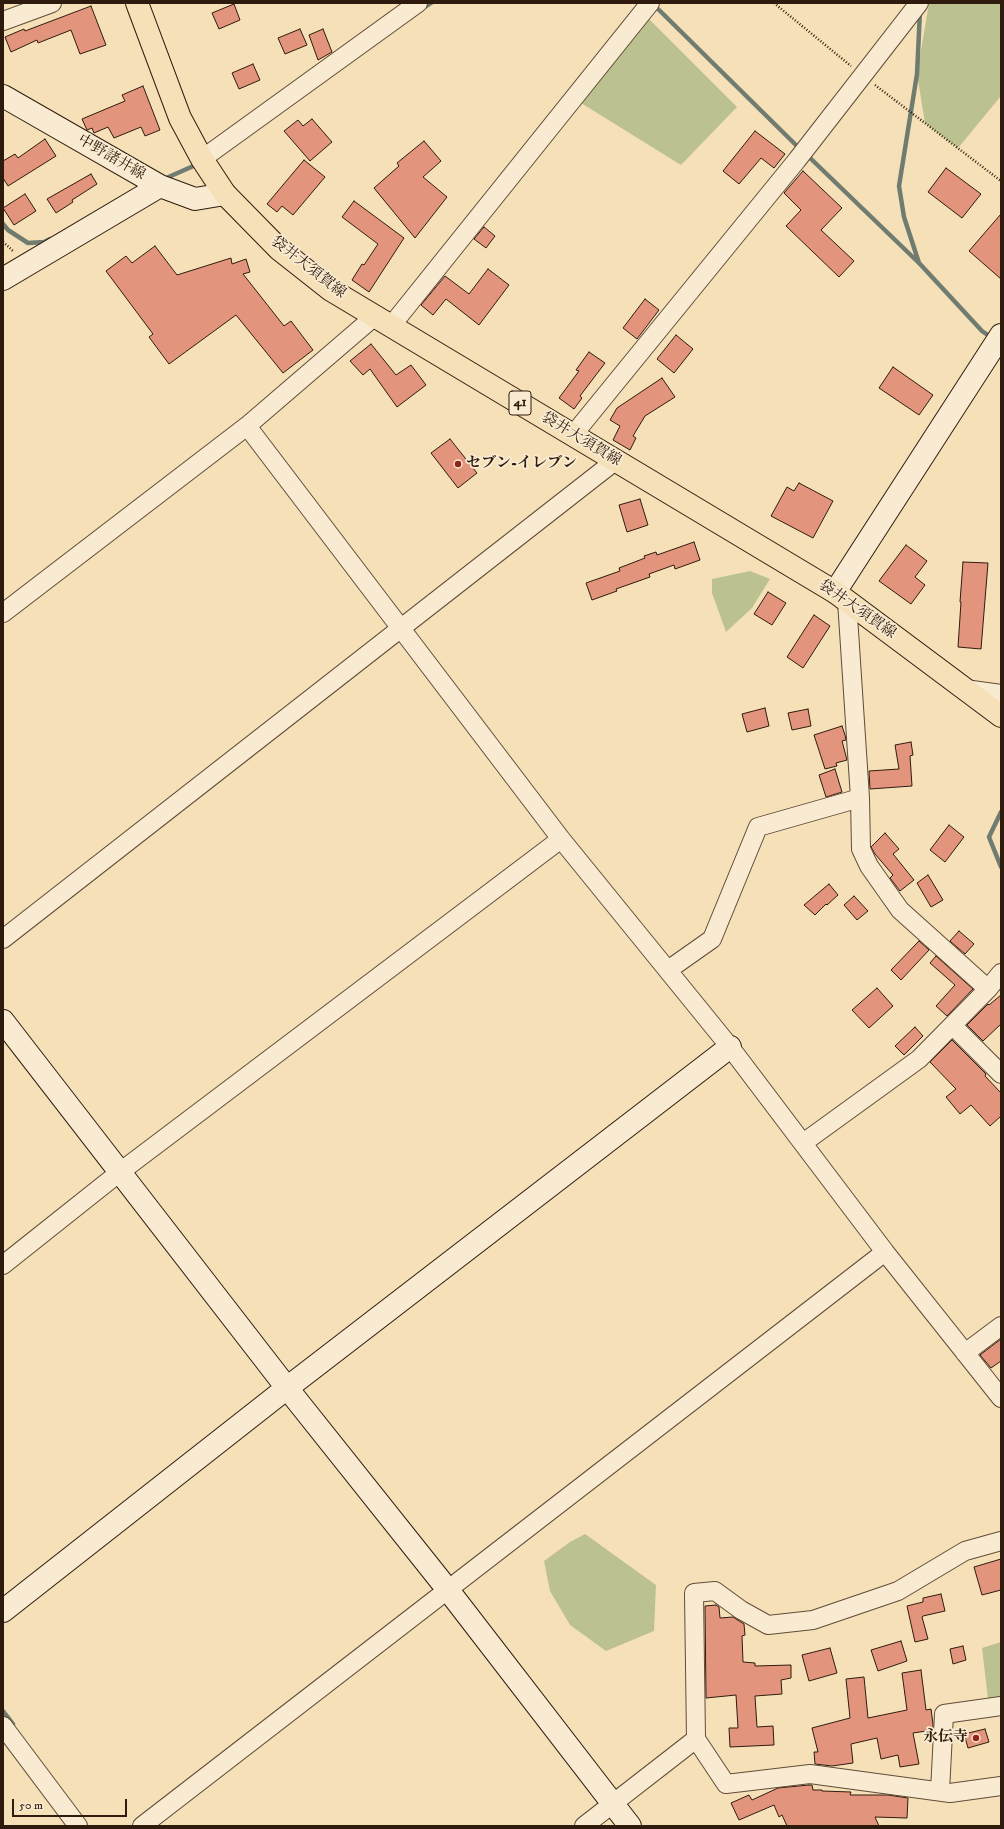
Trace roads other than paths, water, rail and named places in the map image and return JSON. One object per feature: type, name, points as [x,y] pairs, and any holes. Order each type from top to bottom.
[{"type":"main road","name":"袋井大須賀線","points":[[137,3],[180,118],[202,159],[225,194],[279,249],[331,290],[841,597],[1001,716]]},
{"type":"street","points":[[3,21],[52,3]]},
{"type":"street","points":[[202,159],[418,3]]},
{"type":"street","points":[[3,613],[383,321],[650,3]]},
{"type":"street","points":[[573,435],[797,160],[918,3]]},
{"type":"street","name":"中野諸井線","points":[[3,96],[160,186],[195,199],[225,194]]},
{"type":"street","points":[[3,279],[160,186]]},
{"type":"street","points":[[988,989],[900,910],[869,866],[861,849],[860,798],[841,597],[1001,335]]},
{"type":"street","points":[[247,426],[561,838],[730,1047],[885,1252],[1001,1398]]},
{"type":"street","points":[[3,938],[402,629],[615,461]]},
{"type":"street","points":[[965,689],[1001,694]]},
{"type":"street","points":[[668,970],[712,939],[758,826],[860,798]]},
{"type":"street","points":[[3,1265],[120,1172],[561,838]]},
{"type":"street","points":[[803,1143],[918,1059],[953,1026],[1001,973]]},
{"type":"street","points":[[3,1021],[287,1388],[448,1590],[630,1826]]},
{"type":"street","points":[[953,1026],[1001,1074]]},
{"type":"street","points":[[3,1611],[287,1388],[730,1047]]},
{"type":"street","points":[[142,1826],[885,1252]]},
{"type":"street","points":[[965,1353],[1001,1326]]},
{"type":"street","points":[[1001,1541],[965,1551],[898,1591],[813,1620],[768,1625],[741,1610],[714,1591],[694,1593],[696,1739],[726,1784],[810,1774],[950,1793],[1001,1786]]},
{"type":"street","points":[[940,1791],[944,1714],[1001,1706]]},
{"type":"street","points":[[3,1726],[78,1826]]},
{"type":"street","points":[[584,1826],[696,1739]]},
{"type":"waterway","points":[[422,9],[431,3]]},
{"type":"waterway","points":[[654,5],[801,150]]},
{"type":"waterway","points":[[919,263],[904,217],[899,186],[917,74],[920,11]]},
{"type":"waterway","points":[[807,155],[920,264],[982,331],[992,338]]},
{"type":"waterway","points":[[164,179],[198,164]]},
{"type":"waterway","points":[[3,224],[8,230],[28,243],[44,242],[50,239]]},
{"type":"waterway","points":[[1001,812],[989,837],[1001,867]]},
{"type":"waterway","points":[[3,1711],[13,1724]]},
{"type":"place","name":"セブン-イレブン","points":[[458,464]]},
{"type":"place","name":"永伝寺","points":[[976,1738]]}]
